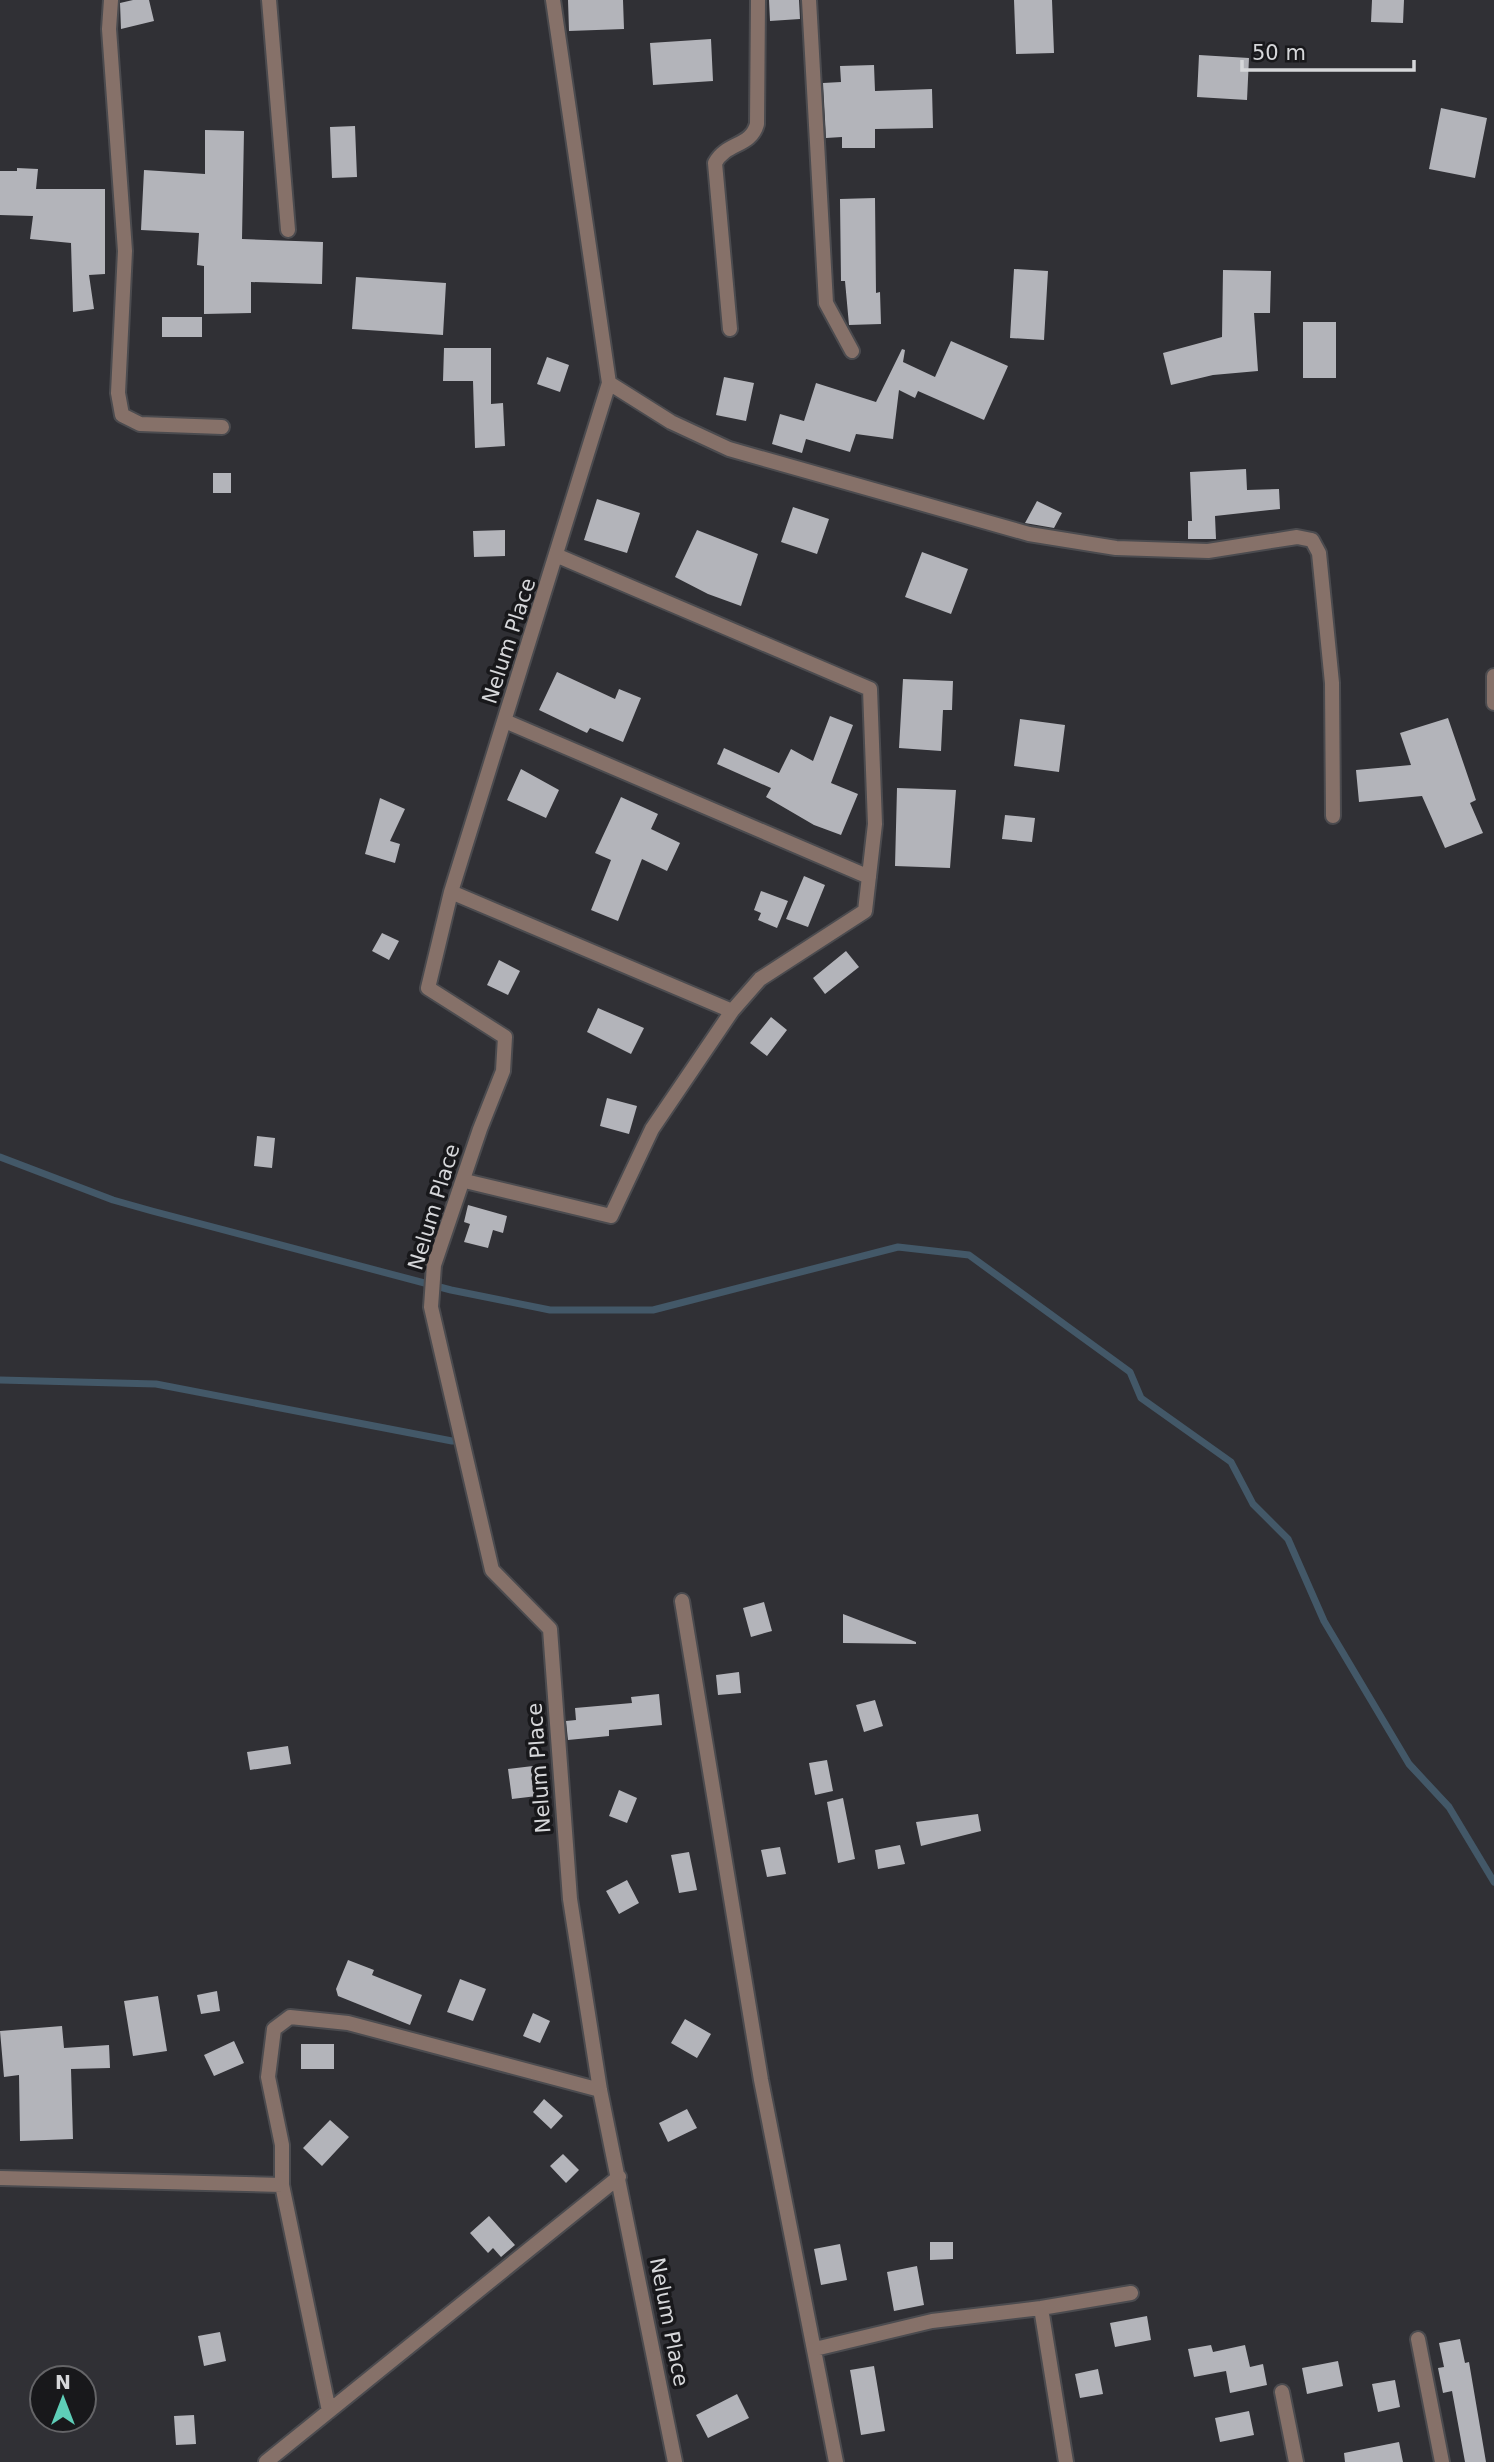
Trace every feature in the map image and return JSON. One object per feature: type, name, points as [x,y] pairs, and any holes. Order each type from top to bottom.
[{"type":"street","points":[[111,0],[109,29],[125,251],[118,393],[122,415],[139,424],[222,427]]},
{"type":"street","points":[[269,0],[288,230]]},
{"type":"street","name":"Nelum Place","points":[[553,0],[610,383],[451,892],[428,988],[505,1037],[503,1071],[480,1129],[465,1181],[434,1265],[431,1307],[492,1570],[550,1629],[570,1899],[600,2090],[676,2462]]},
{"type":"street","points":[[730,329],[715,163],[728,147],[746,142],[755,134],[758,0]]},
{"type":"street","points":[[809,0],[826,303],[852,351]]},
{"type":"street","points":[[610,383],[671,422],[729,449],[1028,534],[1116,548],[1208,551],[1297,537],[1312,540],[1319,552],[1332,683],[1333,816]]},
{"type":"street","points":[[465,1181],[611,1216],[652,1129],[732,1011],[760,979],[865,911],[875,824],[870,689],[558,556]]},
{"type":"street","points":[[1494,676],[1494,703]]},
{"type":"street","points":[[505,721],[869,877]]},
{"type":"street","points":[[451,892],[732,1011]]},
{"type":"street","points":[[682,1601],[761,2080],[836,2462]]},
{"type":"street","points":[[329,2411],[282,2185],[282,2145],[268,2077],[274,2029],[290,2017],[348,2023],[600,2090]]},
{"type":"street","points":[[266,2462],[619,2177]]},
{"type":"street","points":[[0,2178],[282,2185]]},
{"type":"street","points":[[815,2349],[932,2321],[1041,2308],[1132,2293]]},
{"type":"street","points":[[1041,2308],[1066,2462]]},
{"type":"street","points":[[1418,2339],[1442,2462]]},
{"type":"street","points":[[1282,2392],[1296,2462]]},
{"type":"building","points":[[149,0],[154,21],[121,29],[120,3]]},
{"type":"building","points":[[568,0],[623,0],[624,29],[569,31]]},
{"type":"building","points":[[769,0],[799,0],[800,19],[770,21]]},
{"type":"building","points":[[1014,0],[1052,0],[1054,53],[1016,54]]},
{"type":"building","points":[[1372,0],[1404,0],[1403,23],[1371,22]]},
{"type":"building","points":[[711,39],[713,81],[653,85],[650,43]]},
{"type":"building","points":[[1199,55],[1249,58],[1247,100],[1197,97]]},
{"type":"building","points":[[874,65],[875,91],[932,89],[933,128],[875,129],[875,148],[842,148],[842,137],[826,138],[823,83],[841,82],[840,66]]},
{"type":"building","points":[[1441,108],[1487,118],[1475,178],[1429,169]]},
{"type":"building","points":[[355,126],[357,177],[332,178],[330,127]]},
{"type":"building","points":[[205,130],[244,131],[242,239],[323,242],[322,284],[251,282],[251,313],[204,314],[204,266],[197,265],[199,233],[141,230],[144,170],[205,174]]},
{"type":"building","points":[[17,168],[38,169],[36,189],[105,189],[105,274],[89,275],[94,309],[73,312],[71,243],[30,239],[33,216],[0,215],[0,171],[17,171]]},
{"type":"building","points":[[875,198],[876,293],[880,292],[881,324],[849,325],[845,281],[841,281],[840,199]]},
{"type":"building","points":[[1014,269],[1048,271],[1044,340],[1010,338]]},
{"type":"building","points":[[1223,270],[1271,271],[1270,313],[1254,313],[1258,371],[1213,375],[1171,385],[1163,353],[1222,337]]},
{"type":"building","points":[[356,277],[446,283],[443,335],[352,329]]},
{"type":"building","points":[[162,317],[202,317],[202,337],[162,337]]},
{"type":"building","points":[[1303,322],[1336,322],[1336,378],[1303,378]]},
{"type":"building","points":[[951,341],[1008,366],[984,420],[918,391],[915,398],[899,390],[893,439],[856,434],[850,452],[806,439],[802,453],[772,444],[780,414],[804,421],[816,383],[876,402],[902,349],[905,350],[903,362],[935,377]]},
{"type":"building","points":[[444,348],[491,348],[491,404],[503,403],[505,446],[475,448],[473,381],[443,381]]},
{"type":"building","points":[[547,357],[569,365],[560,392],[537,384]]},
{"type":"building","points":[[724,377],[754,383],[746,421],[716,415]]},
{"type":"building","points":[[1246,469],[1247,490],[1279,489],[1280,509],[1215,516],[1216,539],[1188,539],[1188,521],[1192,521],[1190,472]]},
{"type":"building","points":[[213,473],[231,473],[231,493],[213,493]]},
{"type":"building","points":[[597,499],[640,513],[627,553],[584,540]]},
{"type":"building","points":[[1037,501],[1062,513],[1054,528],[1025,523]]},
{"type":"building","points":[[793,507],[829,519],[817,554],[781,542]]},
{"type":"building","points":[[505,530],[505,556],[474,557],[473,531]]},
{"type":"building","points":[[697,530],[758,554],[741,606],[708,594],[675,577]]},
{"type":"building","points":[[922,552],[968,569],[951,614],[905,597]]},
{"type":"building","points":[[557,672],[615,699],[619,689],[641,698],[623,742],[590,728],[587,733],[539,710]]},
{"type":"building","points":[[903,679],[953,681],[952,710],[943,710],[941,751],[899,748]]},
{"type":"building","points":[[830,716],[853,725],[831,783],[858,794],[841,835],[814,825],[766,797],[771,788],[717,764],[724,748],[779,773],[791,749],[813,761]]},
{"type":"building","points":[[1448,718],[1476,800],[1470,803],[1483,833],[1445,848],[1422,796],[1359,802],[1356,770],[1411,765],[1400,733]]},
{"type":"building","points":[[1020,719],[1065,725],[1059,772],[1014,766]]},
{"type":"building","points":[[521,769],[559,790],[546,818],[507,800]]},
{"type":"building","points":[[897,788],[956,790],[950,868],[895,866]]},
{"type":"building","points":[[621,797],[658,814],[651,829],[680,843],[667,871],[642,859],[618,921],[591,910],[611,860],[595,853]]},
{"type":"building","points":[[380,798],[405,809],[390,841],[400,844],[395,863],[365,854]]},
{"type":"building","points":[[1005,815],[1035,818],[1032,842],[1002,839]]},
{"type":"building","points":[[804,876],[825,885],[808,927],[786,919]]},
{"type":"building","points":[[761,891],[788,901],[777,928],[758,920],[761,913],[754,910]]},
{"type":"building","points":[[382,933],[399,941],[389,960],[372,951]]},
{"type":"building","points":[[846,951],[859,967],[825,994],[813,978]]},
{"type":"building","points":[[499,960],[520,971],[508,995],[487,985]]},
{"type":"building","points":[[598,1008],[644,1028],[631,1054],[587,1032]]},
{"type":"building","points":[[771,1017],[787,1030],[767,1056],[750,1043]]},
{"type":"building","points":[[607,1098],[637,1106],[629,1134],[600,1126]]},
{"type":"building","points":[[257,1136],[275,1138],[272,1168],[254,1166]]},
{"type":"building","points":[[468,1205],[507,1216],[503,1233],[493,1230],[488,1248],[464,1242],[470,1224],[464,1222]]},
{"type":"building","points":[[764,1602],[772,1631],[751,1637],[743,1608]]},
{"type":"building","points":[[843,1614],[916,1642],[916,1644],[843,1643]]},
{"type":"building","points":[[739,1672],[741,1693],[718,1695],[716,1675]]},
{"type":"building","points":[[659,1694],[662,1725],[609,1730],[609,1736],[568,1740],[566,1721],[576,1720],[575,1708],[632,1703],[631,1697]]},
{"type":"building","points":[[875,1700],[883,1726],[864,1732],[856,1705]]},
{"type":"building","points":[[288,1746],[291,1764],[250,1770],[247,1752]]},
{"type":"building","points":[[827,1760],[833,1791],[815,1795],[809,1763]]},
{"type":"building","points":[[533,1766],[537,1796],[512,1799],[508,1769]]},
{"type":"building","points":[[619,1790],[637,1798],[627,1823],[609,1816]]},
{"type":"building","points":[[843,1798],[855,1859],[838,1863],[827,1802]]},
{"type":"building","points":[[978,1814],[981,1831],[921,1846],[916,1822]]},
{"type":"building","points":[[900,1845],[905,1864],[878,1869],[875,1850]]},
{"type":"building","points":[[780,1847],[786,1874],[767,1877],[761,1850]]},
{"type":"building","points":[[689,1852],[697,1890],[679,1893],[671,1855]]},
{"type":"building","points":[[627,1880],[639,1903],[619,1914],[606,1891]]},
{"type":"building","points":[[348,1960],[374,1970],[372,1975],[422,1995],[410,2025],[338,1996],[336,1989]]},
{"type":"building","points":[[460,1979],[486,1989],[473,2021],[447,2012]]},
{"type":"building","points":[[217,1991],[220,2011],[201,2014],[197,1995]]},
{"type":"building","points":[[158,1996],[167,2051],[133,2056],[124,2001]]},
{"type":"building","points":[[533,2013],[550,2021],[540,2043],[523,2036]]},
{"type":"building","points":[[685,2019],[711,2034],[697,2058],[671,2043]]},
{"type":"building","points":[[62,2026],[64,2048],[109,2045],[110,2068],[71,2069],[73,2139],[20,2141],[19,2075],[4,2077],[0,2031]]},
{"type":"building","points":[[234,2041],[244,2063],[214,2076],[204,2055]]},
{"type":"building","points":[[301,2044],[334,2044],[334,2069],[301,2069]]},
{"type":"building","points":[[544,2099],[563,2116],[551,2129],[533,2112]]},
{"type":"building","points":[[687,2109],[697,2128],[668,2142],[659,2123]]},
{"type":"building","points":[[330,2120],[349,2137],[322,2166],[303,2148]]},
{"type":"building","points":[[563,2154],[579,2170],[566,2183],[550,2166]]},
{"type":"building","points":[[489,2216],[515,2245],[501,2257],[493,2248],[488,2253],[470,2233]]},
{"type":"building","points":[[930,2242],[953,2242],[953,2259],[930,2260]]},
{"type":"building","points":[[840,2244],[847,2280],[821,2285],[814,2249]]},
{"type":"building","points":[[917,2266],[924,2305],[894,2311],[887,2272]]},
{"type":"building","points":[[1147,2316],[1151,2340],[1115,2347],[1110,2323]]},
{"type":"building","points":[[220,2332],[226,2361],[204,2366],[198,2336]]},
{"type":"building","points":[[1460,2339],[1465,2363],[1469,2362],[1486,2462],[1465,2462],[1452,2391],[1443,2393],[1438,2368],[1444,2367],[1439,2343]]},
{"type":"building","points":[[1211,2345],[1213,2352],[1245,2345],[1250,2367],[1263,2364],[1267,2385],[1230,2393],[1226,2371],[1194,2377],[1188,2349]]},
{"type":"building","points":[[1338,2361],[1343,2386],[1307,2394],[1302,2368]]},
{"type":"building","points":[[874,2366],[885,2431],[861,2435],[850,2370]]},
{"type":"building","points":[[1098,2369],[1103,2394],[1080,2398],[1075,2374]]},
{"type":"building","points":[[1395,2380],[1400,2407],[1378,2412],[1372,2384]]},
{"type":"building","points":[[737,2394],[749,2418],[708,2438],[696,2415]]},
{"type":"building","points":[[1249,2411],[1254,2435],[1220,2442],[1215,2418]]},
{"type":"building","points":[[194,2415],[196,2444],[176,2445],[174,2416]]},
{"type":"building","points":[[1399,2442],[1403,2462],[1345,2462],[1344,2453]]},
{"type":"waterway","points":[[0,1157],[113,1200],[152,1211],[451,1290],[550,1310],[653,1310],[898,1247],[969,1255],[1130,1372],[1141,1398],[1231,1462],[1253,1504],[1288,1539],[1324,1621],[1409,1764],[1449,1807],[1494,1882]]},
{"type":"waterway","points":[[0,1380],[156,1384],[452,1441]]}]
